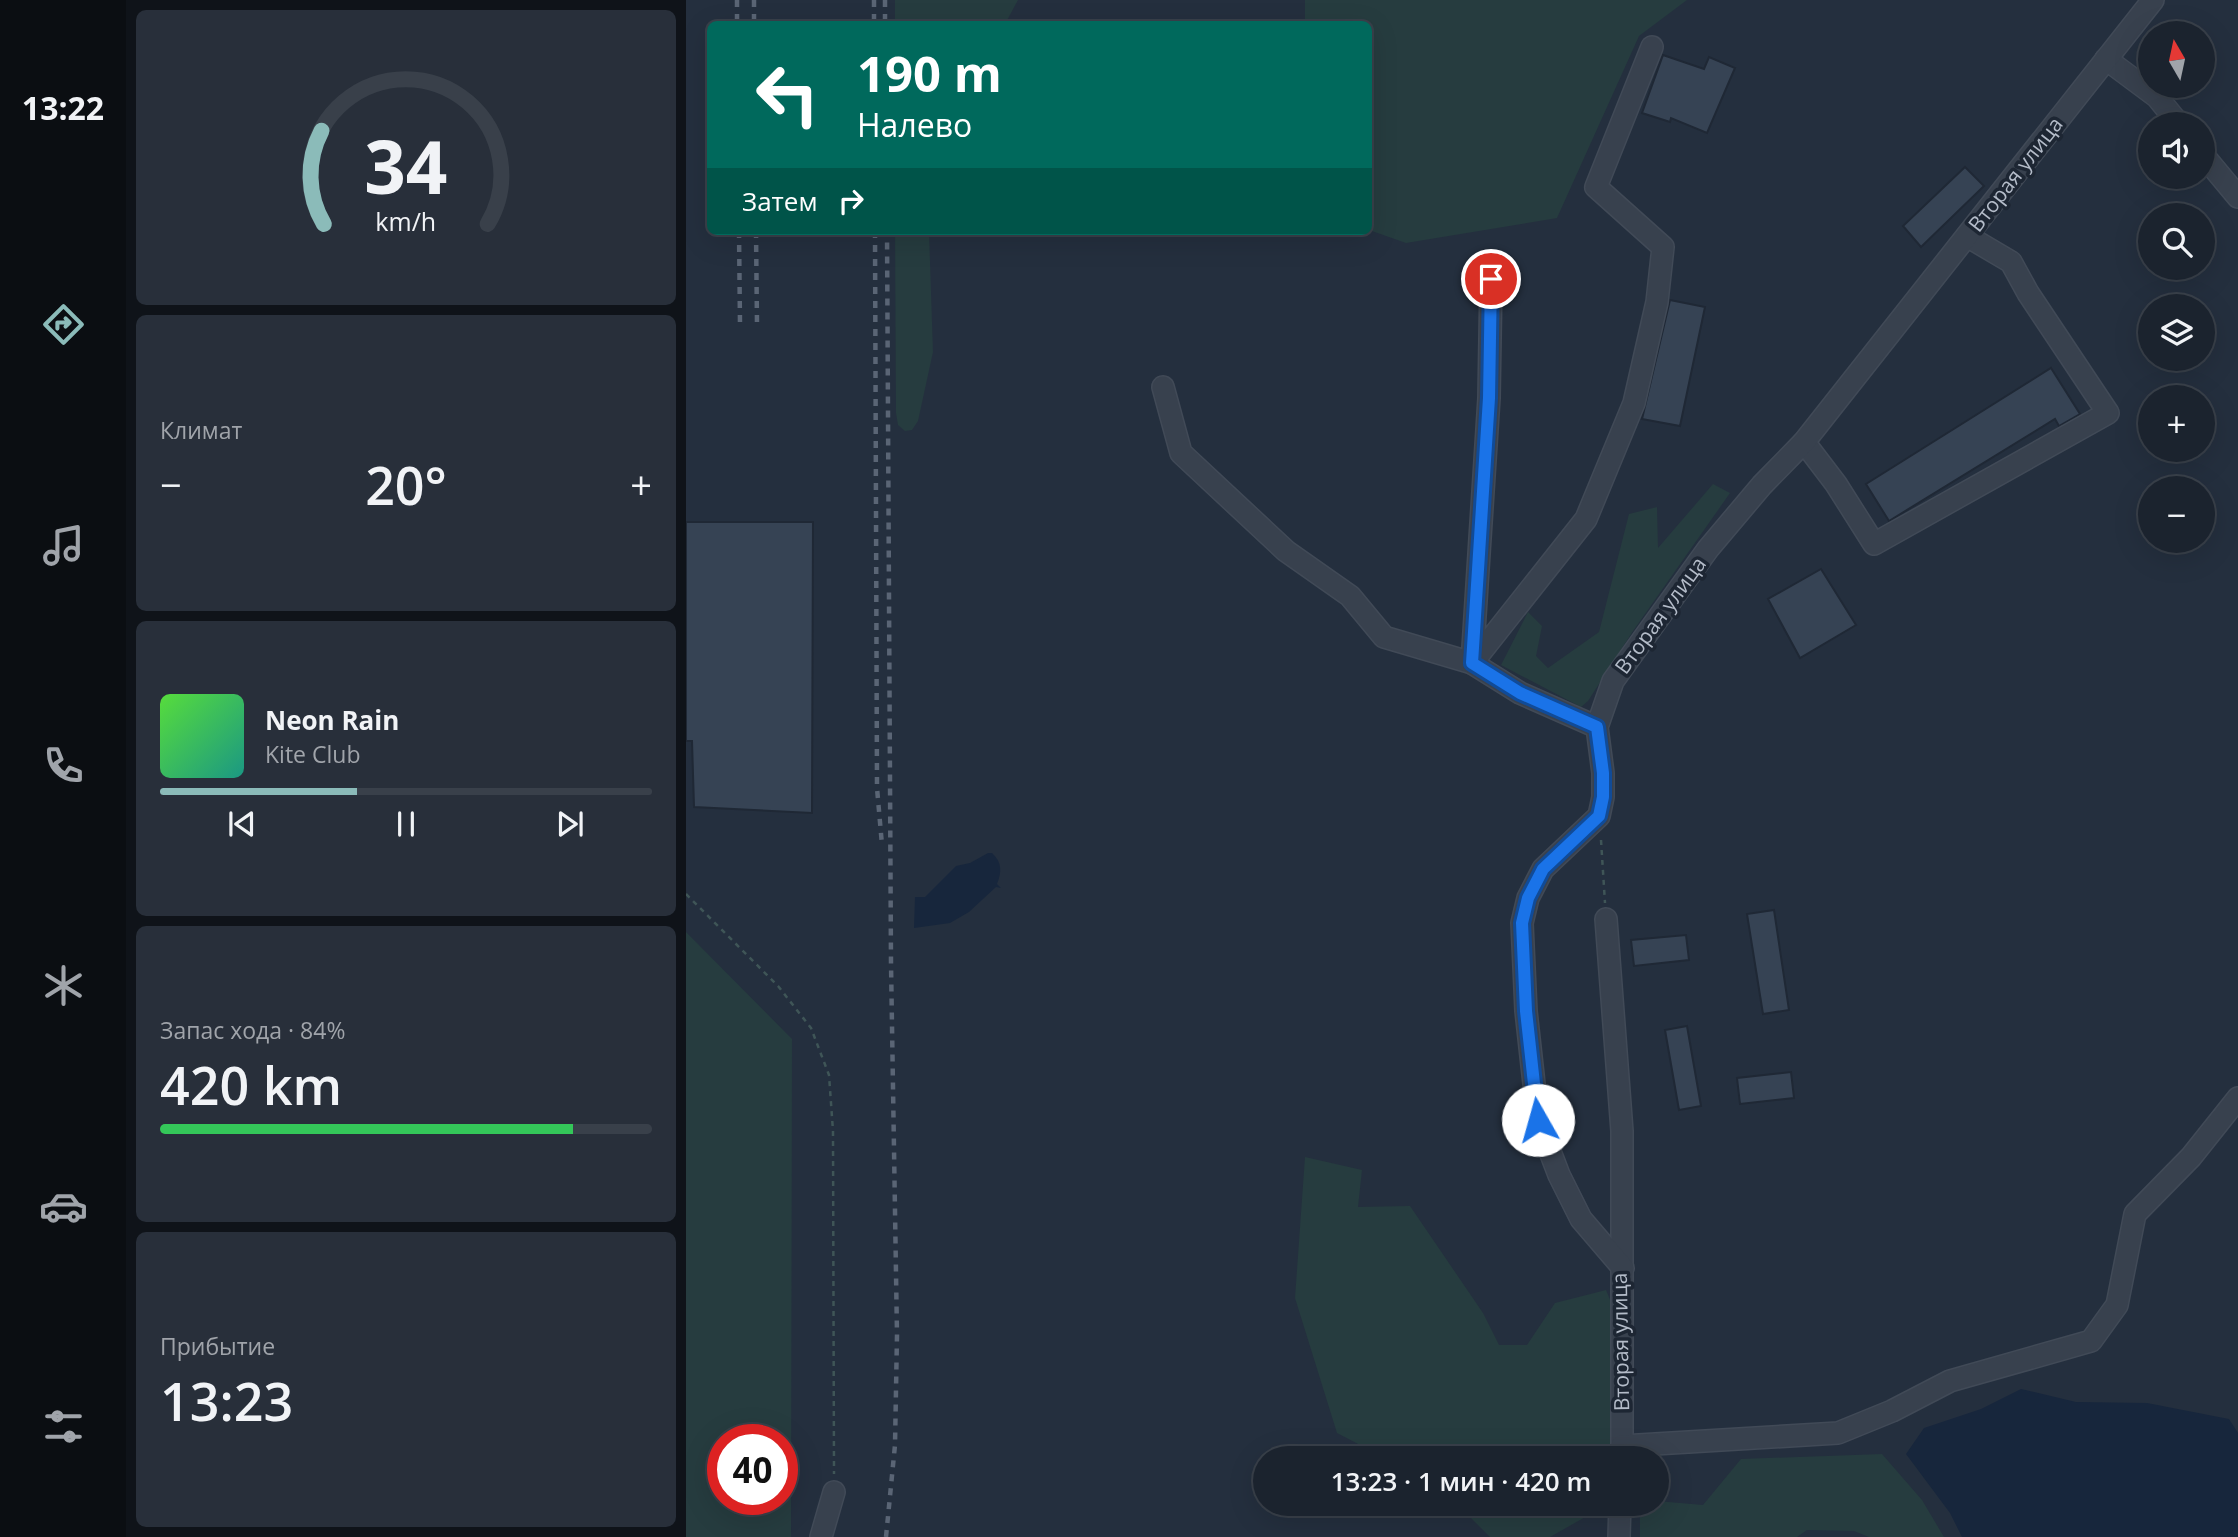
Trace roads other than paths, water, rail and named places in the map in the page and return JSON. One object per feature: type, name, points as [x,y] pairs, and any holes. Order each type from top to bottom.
[{"type":"street","name":"Вторая улица","points":[[1622,1446],[1623,1268],[1581,1219],[1559,1175],[1538,1120],[1526,1011],[1522,923],[1528,898],[1543,869],[1599,816],[1603,797],[1603,773],[1597,727],[1613,681],[1708,549],[1762,485],[1804,442],[2152,0]]},
{"type":"street","points":[[1472,663],[1586,519],[1634,403],[1657,302],[1663,247],[1596,187],[1652,47]]},
{"type":"street","points":[[2106,58],[2157,97],[2169,112]]},
{"type":"street","points":[[2215,169],[2238,197]]},
{"type":"street","points":[[1804,442],[1836,484],[1874,544],[2108,413],[2028,293],[2011,262],[1967,236]]},
{"type":"street","points":[[1472,663],[1489,398],[1491,279]]},
{"type":"street","points":[[1163,387],[1181,453],[1286,551],[1350,596],[1384,636],[1472,663],[1520,693],[1597,727]]},
{"type":"street","points":[[1606,919],[1622,1131],[1623,1268]]},
{"type":"street","points":[[1669,1448],[1838,1433],[1892,1411],[1950,1381],[2091,1341],[2117,1305],[2135,1214],[2191,1157],[2238,1098]]},
{"type":"street","points":[[821,1537],[834,1492]]},
{"type":"street","points":[[1619,1537],[1620,1516]]},
{"type":"water","points":[[988,853],[995,856],[999,864],[997,884],[1001,888],[996,887],[969,912],[950,923],[914,928],[915,897],[925,897],[956,866],[970,863]]},
{"type":"water","points":[[2021,1389],[2076,1402],[2147,1403],[2229,1419],[2238,1433],[2238,1537],[1962,1537],[1950,1513],[1906,1454],[1924,1428],[1981,1409]]},
{"type":"railway","points":[[737,0],[737,21]]},
{"type":"railway","points":[[754,0],[754,21]]},
{"type":"railway","points":[[874,0],[874,21]]},
{"type":"railway","points":[[885,0],[885,21]]},
{"type":"railway","points":[[739,235],[740,324]]},
{"type":"railway","points":[[756,235],[757,324]]},
{"type":"railway","points":[[875,235],[877,788],[882,845]]},
{"type":"railway","points":[[886,1537],[895,1445],[897,1335],[891,963],[887,235]]}]
